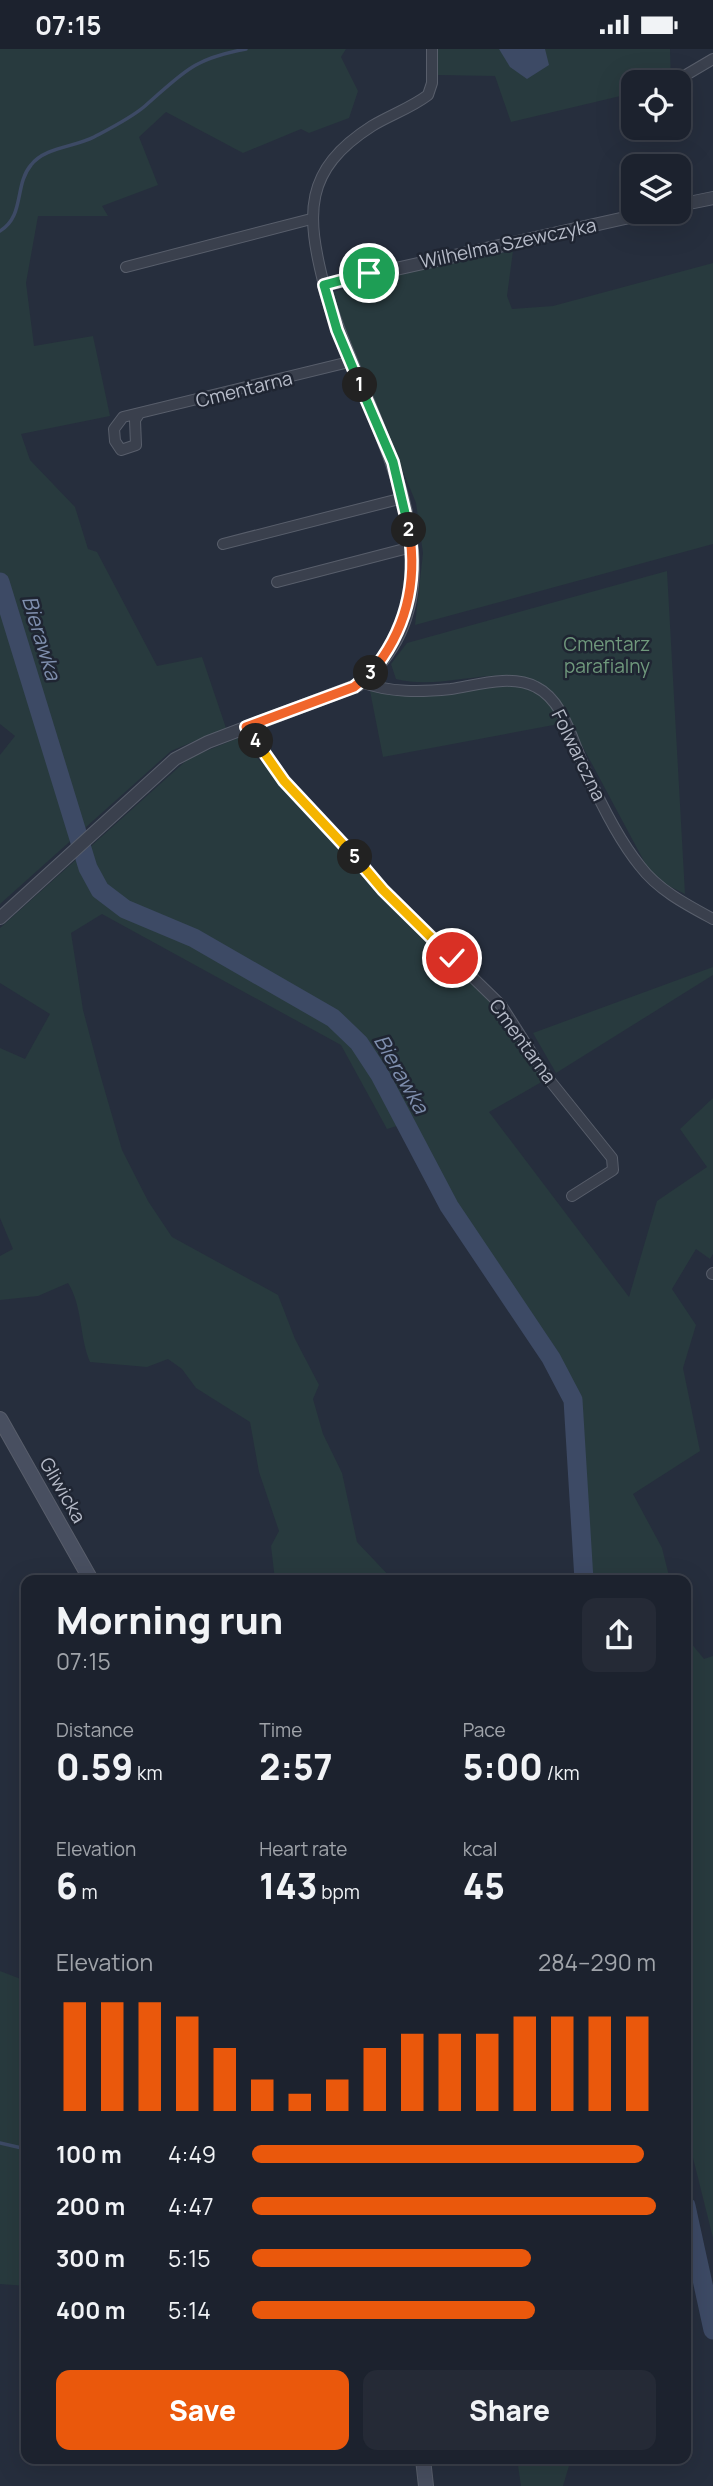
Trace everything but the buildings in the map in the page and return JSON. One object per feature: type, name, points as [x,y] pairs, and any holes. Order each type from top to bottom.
[{"type":"main road","name":"Gliwicka","points":[[0,1419],[88,1575]]},
{"type":"main road","points":[[424,2464],[426,2486]]},
{"type":"street","points":[[0,918],[182,754],[361,682],[391,645],[405,617],[411,590],[412,547],[403,498],[390,454],[349,362],[312,240],[311,219],[318,187],[339,153],[372,127],[428,95],[432,83],[432,49]]},
{"type":"street","points":[[691,72],[713,59]]},
{"type":"street","points":[[691,203],[713,198]]},
{"type":"street","points":[[126,267],[311,219]]},
{"type":"street","name":"Wilhelma Szewczyka","points":[[324,285],[621,219]]},
{"type":"street","name":"Cmentarna","points":[[139,414],[349,362]]},
{"type":"street","points":[[223,544],[403,498]]},
{"type":"street","points":[[277,582],[412,547]]},
{"type":"street","name":"Folwarczna","points":[[361,682],[400,691],[437,690],[505,681],[523,683],[541,690],[558,709],[588,775],[639,865],[669,893],[713,919]]},
{"type":"street","name":"Cmentarna","points":[[246,727],[284,781],[383,890],[501,1005],[547,1077],[612,1158],[613,1170],[572,1196]]},
{"type":"green space","points":[[0,49],[346,49],[341,57],[358,91],[349,118],[309,133],[301,129],[243,153],[166,112],[139,137],[158,185],[102,206],[108,216],[38,216],[26,283],[34,346],[93,336],[110,416],[21,434],[30,460],[75,507],[88,549],[97,552],[157,666],[202,657],[226,728],[171,751],[0,904],[0,755],[15,736],[0,724]]},
{"type":"green space","points":[[437,49],[670,49],[671,70],[621,70],[621,96],[511,122],[495,76],[438,75]]},
{"type":"green space","points":[[513,251],[507,296],[512,309],[553,306],[713,263],[713,544],[415,625],[423,553],[416,503],[330,293],[398,272]]},
{"type":"green space","name":"Cmentarz parafialny","points":[[667,571],[685,894],[653,878],[554,693],[537,682],[519,677],[479,677],[437,682],[396,679],[391,664],[407,643]]},
{"type":"green space","points":[[501,686],[521,688],[539,694],[552,706],[559,724],[383,757],[370,691],[420,694]]},
{"type":"green space","points":[[238,738],[498,1009],[545,1080],[489,1112],[629,1297],[657,1201],[707,1167],[680,1129],[713,1098],[713,1254],[710,1259],[696,1249],[672,1289],[696,1325],[683,1368],[700,1451],[633,1494],[662,1548],[669,1575],[591,1575],[580,1417],[558,1352],[445,1185],[413,1121],[387,1129],[341,1045],[102,914],[71,933],[83,1010],[122,1150],[148,1201],[172,1237],[278,1295],[295,1339],[319,1385],[313,1399],[323,1434],[342,1473],[357,1542],[388,1575],[274,1575],[271,1546],[279,1531],[259,1472],[250,1422],[196,1388],[182,1369],[168,1359],[147,1367],[90,1362],[76,1302],[68,1283],[38,1296],[0,1300],[0,1256],[13,1249],[0,1218],[0,1048],[25,1059],[50,1014],[0,983],[0,928],[189,758]]},
{"type":"green space","points":[[713,967],[713,975],[556,1073],[533,1033]]},
{"type":"green space","points":[[691,1643],[704,1659],[713,1656],[713,2238],[691,2150]]},
{"type":"green space","points":[[0,1971],[21,1979],[21,2286],[0,2284]]},
{"type":"green space","points":[[518,2464],[570,2464],[563,2486],[521,2486]]},
{"type":"water","points":[[499,49],[545,49],[549,65],[527,79],[510,67]]},
{"type":"waterway","points":[[0,231],[13,217],[22,182],[37,159],[44,154],[94,137],[121,123],[201,62],[246,49]]},
{"type":"waterway","name":"Bierawka","points":[[0,582],[88,868],[100,890],[125,909],[194,938],[333,1018],[359,1043],[380,1075],[449,1206],[551,1358],[573,1400],[584,1575]]},
{"type":"waterway","points":[[0,2143],[21,2148]]},
{"type":"waterway","name":"Bierawka","points":[[691,2229],[713,2330]]},
{"type":"waterway","points":[[691,2258],[699,2263]]},
{"type":"route","points":[[369,273],[324,285],[341,341],[390,454],[401,490],[412,547],[412,580],[405,617],[391,645],[358,685],[246,727],[300,799],[383,890],[452,958]]}]
